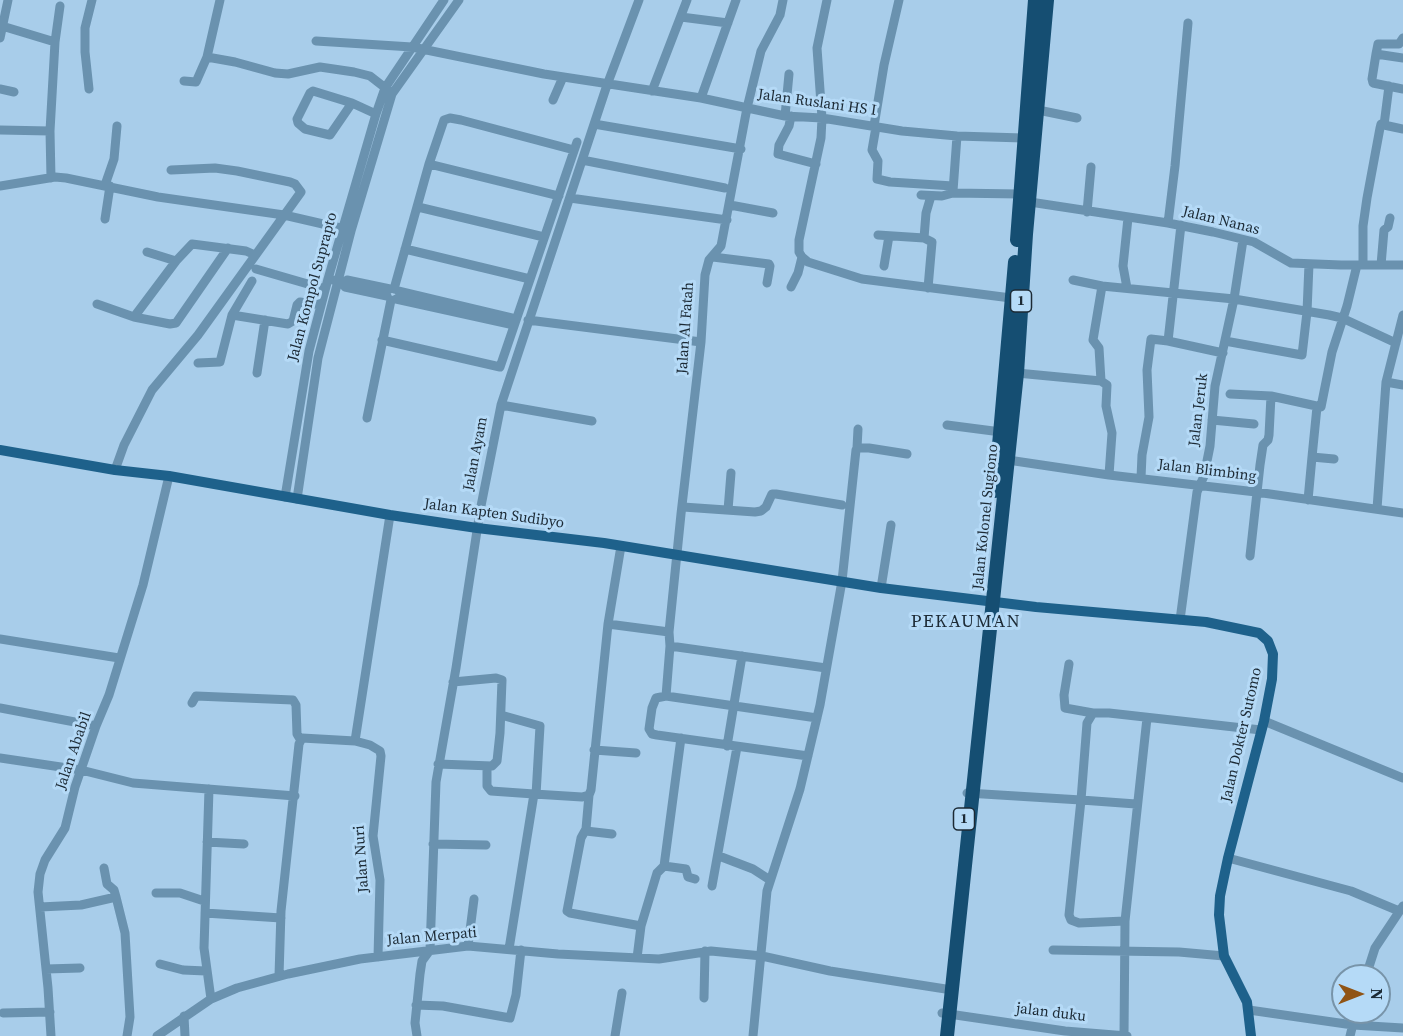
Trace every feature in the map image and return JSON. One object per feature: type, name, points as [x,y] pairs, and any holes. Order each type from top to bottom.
[{"type":"highway","name":"Jalan Kolonel Sugiono","points":[[989,602],[1017,373],[1025,198],[1023,138],[1035,0]]},
{"type":"highway","name":"Jalan Kolonel Sugiono","points":[[989,602],[1011,298],[1038,110],[1047,0]]},
{"type":"highway","name":"1","points":[[947,1036],[948,989],[989,602]]},
{"type":"highway","name":"1","points":[[939,1036],[946,1013]]},
{"type":"main road","name":"Jalan Kapten Sudibyo","points":[[0,450],[390,515],[621,546],[880,588],[989,602]]},
{"type":"main road","name":"Jalan Dokter Sutomo","points":[[989,602],[1206,622],[1254,631],[1266,639],[1274,663],[1263,726],[1228,858],[1220,896],[1219,915],[1224,956],[1249,1011],[1251,1036]]},
{"type":"street","points":[[0,38],[8,0]]},
{"type":"street","points":[[89,89],[85,28],[92,0]]},
{"type":"street","points":[[184,81],[196,82],[207,57],[220,0]]},
{"type":"street","points":[[388,91],[412,47],[444,0]]},
{"type":"street","points":[[388,91],[424,50],[459,0]]},
{"type":"street","name":"Jalan Ayam","points":[[417,1036],[416,1005],[422,961],[430,950],[438,764],[477,528],[501,405],[528,320],[573,199],[582,160],[607,85],[639,0]]},
{"type":"street","points":[[652,91],[687,0]]},
{"type":"street","points":[[701,98],[736,0]]},
{"type":"street","name":"Jalan Al Fatah","points":[[666,696],[669,632],[701,342],[705,275],[709,260],[721,246],[747,108],[761,51],[780,15],[783,0]]},
{"type":"street","points":[[827,0],[817,48],[822,117],[821,138],[799,240],[799,252],[802,257],[808,262],[862,279],[1011,298]]},
{"type":"street","points":[[899,0],[884,65],[872,150],[878,161],[876,178],[953,190]]},
{"type":"street","points":[[51,178],[50,131],[60,6]]},
{"type":"street","points":[[681,17],[728,23]]},
{"type":"street","points":[[1168,223],[1188,23]]},
{"type":"street","points":[[2,26],[56,42]]},
{"type":"street","points":[[1403,38],[1399,44],[1378,44],[1372,82],[1403,89]]},
{"type":"street","name":"Jalan Ruslani HS I","points":[[316,41],[412,47],[563,77],[701,98],[788,116],[822,117],[875,127],[957,136],[1023,138]]},
{"type":"street","points":[[1376,54],[1403,58]]},
{"type":"street","points":[[207,57],[275,73],[288,74],[320,67],[351,72],[370,76],[388,91]]},
{"type":"street","points":[[789,74],[789,126],[779,145],[778,154],[816,164]]},
{"type":"street","points":[[553,100],[563,77]]},
{"type":"street","points":[[1384,125],[1389,86]]},
{"type":"street","points":[[0,89],[14,92]]},
{"type":"street","name":"Jalan Kompol Suprapto","points":[[285,497],[318,358],[341,282],[347,230],[376,114],[388,91]]},
{"type":"street","name":"Jalan Kompol Suprapto","points":[[297,499],[309,351],[327,284],[347,230],[388,91]]},
{"type":"street","points":[[352,104],[330,135],[304,129],[298,123],[297,119],[312,92],[352,104],[376,114]]},
{"type":"street","points":[[1038,110],[1077,118]]},
{"type":"street","points":[[366,418],[382,340],[393,294],[440,126],[444,120],[450,118],[576,146],[500,367],[382,340]]},
{"type":"street","points":[[594,124],[741,149]]},
{"type":"street","points":[[1230,394],[1271,396],[1317,407],[1322,405],[1332,352],[1360,265],[1367,198],[1381,124],[1403,129]]},
{"type":"street","points":[[105,219],[117,126]]},
{"type":"street","points":[[0,130],[50,131]]},
{"type":"street","points":[[953,190],[957,136]]},
{"type":"street","points":[[582,160],[725,188]]},
{"type":"street","points":[[429,164],[559,196]]},
{"type":"street","points":[[1088,212],[1091,167]]},
{"type":"street","points":[[115,470],[124,445],[152,390],[198,336],[252,253],[301,193],[298,187],[215,168],[171,170]]},
{"type":"street","points":[[0,186],[51,178],[66,178],[158,197],[284,215],[347,230]]},
{"type":"street","points":[[924,238],[926,196],[953,190]]},
{"type":"street","name":"Jalan Nanas","points":[[953,190],[1025,198],[1088,212],[1180,225],[1261,245],[1289,262],[1403,265]]},
{"type":"street","points":[[573,199],[725,220]]},
{"type":"street","points":[[730,205],[773,213]]},
{"type":"street","points":[[418,207],[544,237]]},
{"type":"street","points":[[1127,288],[1123,266],[1128,218]]},
{"type":"street","points":[[1381,265],[1384,230],[1388,227],[1389,218]]},
{"type":"street","points":[[1168,341],[1180,225]]},
{"type":"street","points":[[878,235],[931,240],[928,288]]},
{"type":"street","points":[[884,266],[889,236]]},
{"type":"street","name":"Jalan Jeruk","points":[[1180,620],[1196,502],[1210,446],[1215,386],[1234,299],[1243,240]]},
{"type":"street","points":[[135,317],[176,261],[192,244],[252,253]]},
{"type":"street","points":[[96,304],[135,317],[170,324],[176,323],[228,249]]},
{"type":"street","points":[[405,249],[530,279]]},
{"type":"street","points":[[147,252],[176,261]]},
{"type":"street","points":[[713,257],[769,264],[767,283]]},
{"type":"street","points":[[791,287],[802,257]]},
{"type":"street","points":[[1225,341],[1302,354],[1309,264]]},
{"type":"street","points":[[256,269],[327,284],[347,280],[366,288],[515,322]]},
{"type":"street","points":[[1073,280],[1102,286],[1234,299],[1342,318],[1398,346]]},
{"type":"street","points":[[198,363],[220,362],[232,315],[252,281]]},
{"type":"street","points":[[1101,381],[1099,348],[1093,340],[1102,286]]},
{"type":"street","points":[[232,315],[292,324],[298,303],[321,305]]},
{"type":"street","points":[[1377,509],[1386,382],[1398,346],[1403,315]]},
{"type":"street","points":[[257,373],[265,320]]},
{"type":"street","points":[[528,320],[701,342]]},
{"type":"street","points":[[1141,478],[1142,455],[1149,417],[1147,370],[1151,339],[1223,353]]},
{"type":"street","points":[[1017,373],[1101,381],[1107,385],[1106,406],[1112,433],[1109,475]]},
{"type":"street","points":[[1386,382],[1403,385]]},
{"type":"street","points":[[1250,556],[1263,445],[1269,435],[1271,396]]},
{"type":"street","points":[[501,405],[592,421]]},
{"type":"street","points":[[1308,500],[1317,407]]},
{"type":"street","points":[[1212,420],[1254,424]]},
{"type":"street","points":[[947,425],[1001,432]]},
{"type":"street","points":[[753,1036],[765,904],[770,880],[800,789],[817,718],[842,581],[858,429]]},
{"type":"street","points":[[857,448],[907,454]]},
{"type":"street","points":[[1312,458],[1334,459]]},
{"type":"street","name":"Jalan Blimbing","points":[[1008,460],[1403,513]]},
{"type":"street","points":[[728,510],[731,473]]},
{"type":"street","name":"Jalan Ababil","points":[[51,1036],[38,886],[42,867],[65,828],[81,770],[106,704],[143,585],[169,477]]},
{"type":"street","points":[[682,507],[761,511],[766,507],[772,494],[842,505]]},
{"type":"street","points":[[300,739],[355,741],[390,515]]},
{"type":"street","points":[[880,588],[891,525]]},
{"type":"street","points":[[621,546],[608,624],[586,831],[581,838],[567,912],[641,926]]},
{"type":"street","points":[[608,624],[669,632]]},
{"type":"street","points":[[0,639],[119,658]]},
{"type":"street","points":[[670,646],[826,668]]},
{"type":"street","points":[[712,886],[719,856],[732,746],[734,707],[742,656]]},
{"type":"street","points":[[1069,664],[1064,695],[1065,708],[1147,718],[1263,726],[1403,778]]},
{"type":"street","points":[[438,764],[487,766],[495,765],[497,761],[501,716],[502,684],[500,678],[453,682]]},
{"type":"street","points":[[192,703],[196,696],[293,700],[296,705],[297,734],[300,739],[281,918],[279,976]]},
{"type":"street","points":[[808,756],[657,735],[650,732],[654,701],[658,697],[666,696],[817,718]]},
{"type":"street","points":[[0,708],[96,726]]},
{"type":"street","points":[[1093,713],[1087,723],[1070,918],[1079,922],[1125,921]]},
{"type":"street","points":[[501,716],[540,726],[535,794],[509,949]]},
{"type":"street","points":[[1125,1036],[1125,921],[1147,718]]},
{"type":"street","points":[[636,958],[641,926],[657,873],[664,866],[681,738]]},
{"type":"street","name":"Jalan Nuri","points":[[355,741],[376,747],[381,756],[373,836],[380,880],[378,957]]},
{"type":"street","points":[[594,750],[636,753]]},
{"type":"street","points":[[0,758],[81,770],[133,783],[295,796]]},
{"type":"street","points":[[487,766],[487,786],[491,791],[582,797],[589,795]]},
{"type":"street","points":[[209,789],[204,948],[211,999]]},
{"type":"street","points":[[970,793],[1136,804]]},
{"type":"street","points":[[586,831],[612,834]]},
{"type":"street","points":[[207,842],[244,844]]},
{"type":"street","points":[[433,844],[486,845]]},
{"type":"street","points":[[719,856],[753,869],[770,880]]},
{"type":"street","points":[[1228,858],[1351,891],[1401,909],[1375,948],[1370,964]]},
{"type":"street","points":[[664,866],[686,869],[688,877],[695,879]]},
{"type":"street","points":[[104,868],[107,884],[114,890],[125,933],[130,1017],[127,1036]]},
{"type":"street","points":[[156,893],[180,893],[204,901]]},
{"type":"street","points":[[40,907],[81,905],[116,897]]},
{"type":"street","points":[[468,946],[474,899]]},
{"type":"street","points":[[205,913],[281,918]]},
{"type":"street","name":"Jalan Merpati","points":[[157,1036],[211,999],[237,988],[279,976],[378,957],[468,946],[636,958],[671,958],[705,951],[762,956],[830,971],[948,989]]},
{"type":"street","points":[[416,1005],[443,1006],[510,1018],[516,996],[521,950]]},
{"type":"street","points":[[1053,950],[1179,951],[1224,956]]},
{"type":"street","points":[[704,998],[705,951]]},
{"type":"street","points":[[160,964],[183,970],[206,970]]},
{"type":"street","points":[[46,969],[80,968]]},
{"type":"street","points":[[615,1036],[622,993]]},
{"type":"street","points":[[1249,1011],[1353,1025],[1403,1028]]},
{"type":"street","points":[[3,1013],[50,1012]]},
{"type":"street","name":"jalan duku","points":[[946,1013],[1065,1031],[1125,1036]]},
{"type":"street","points":[[184,1016],[185,1036]]},
{"type":"street","points":[[1350,1036],[1353,1025]]},
{"type":"district","name":"PEKAUMAN","points":[[966,622]]}]
